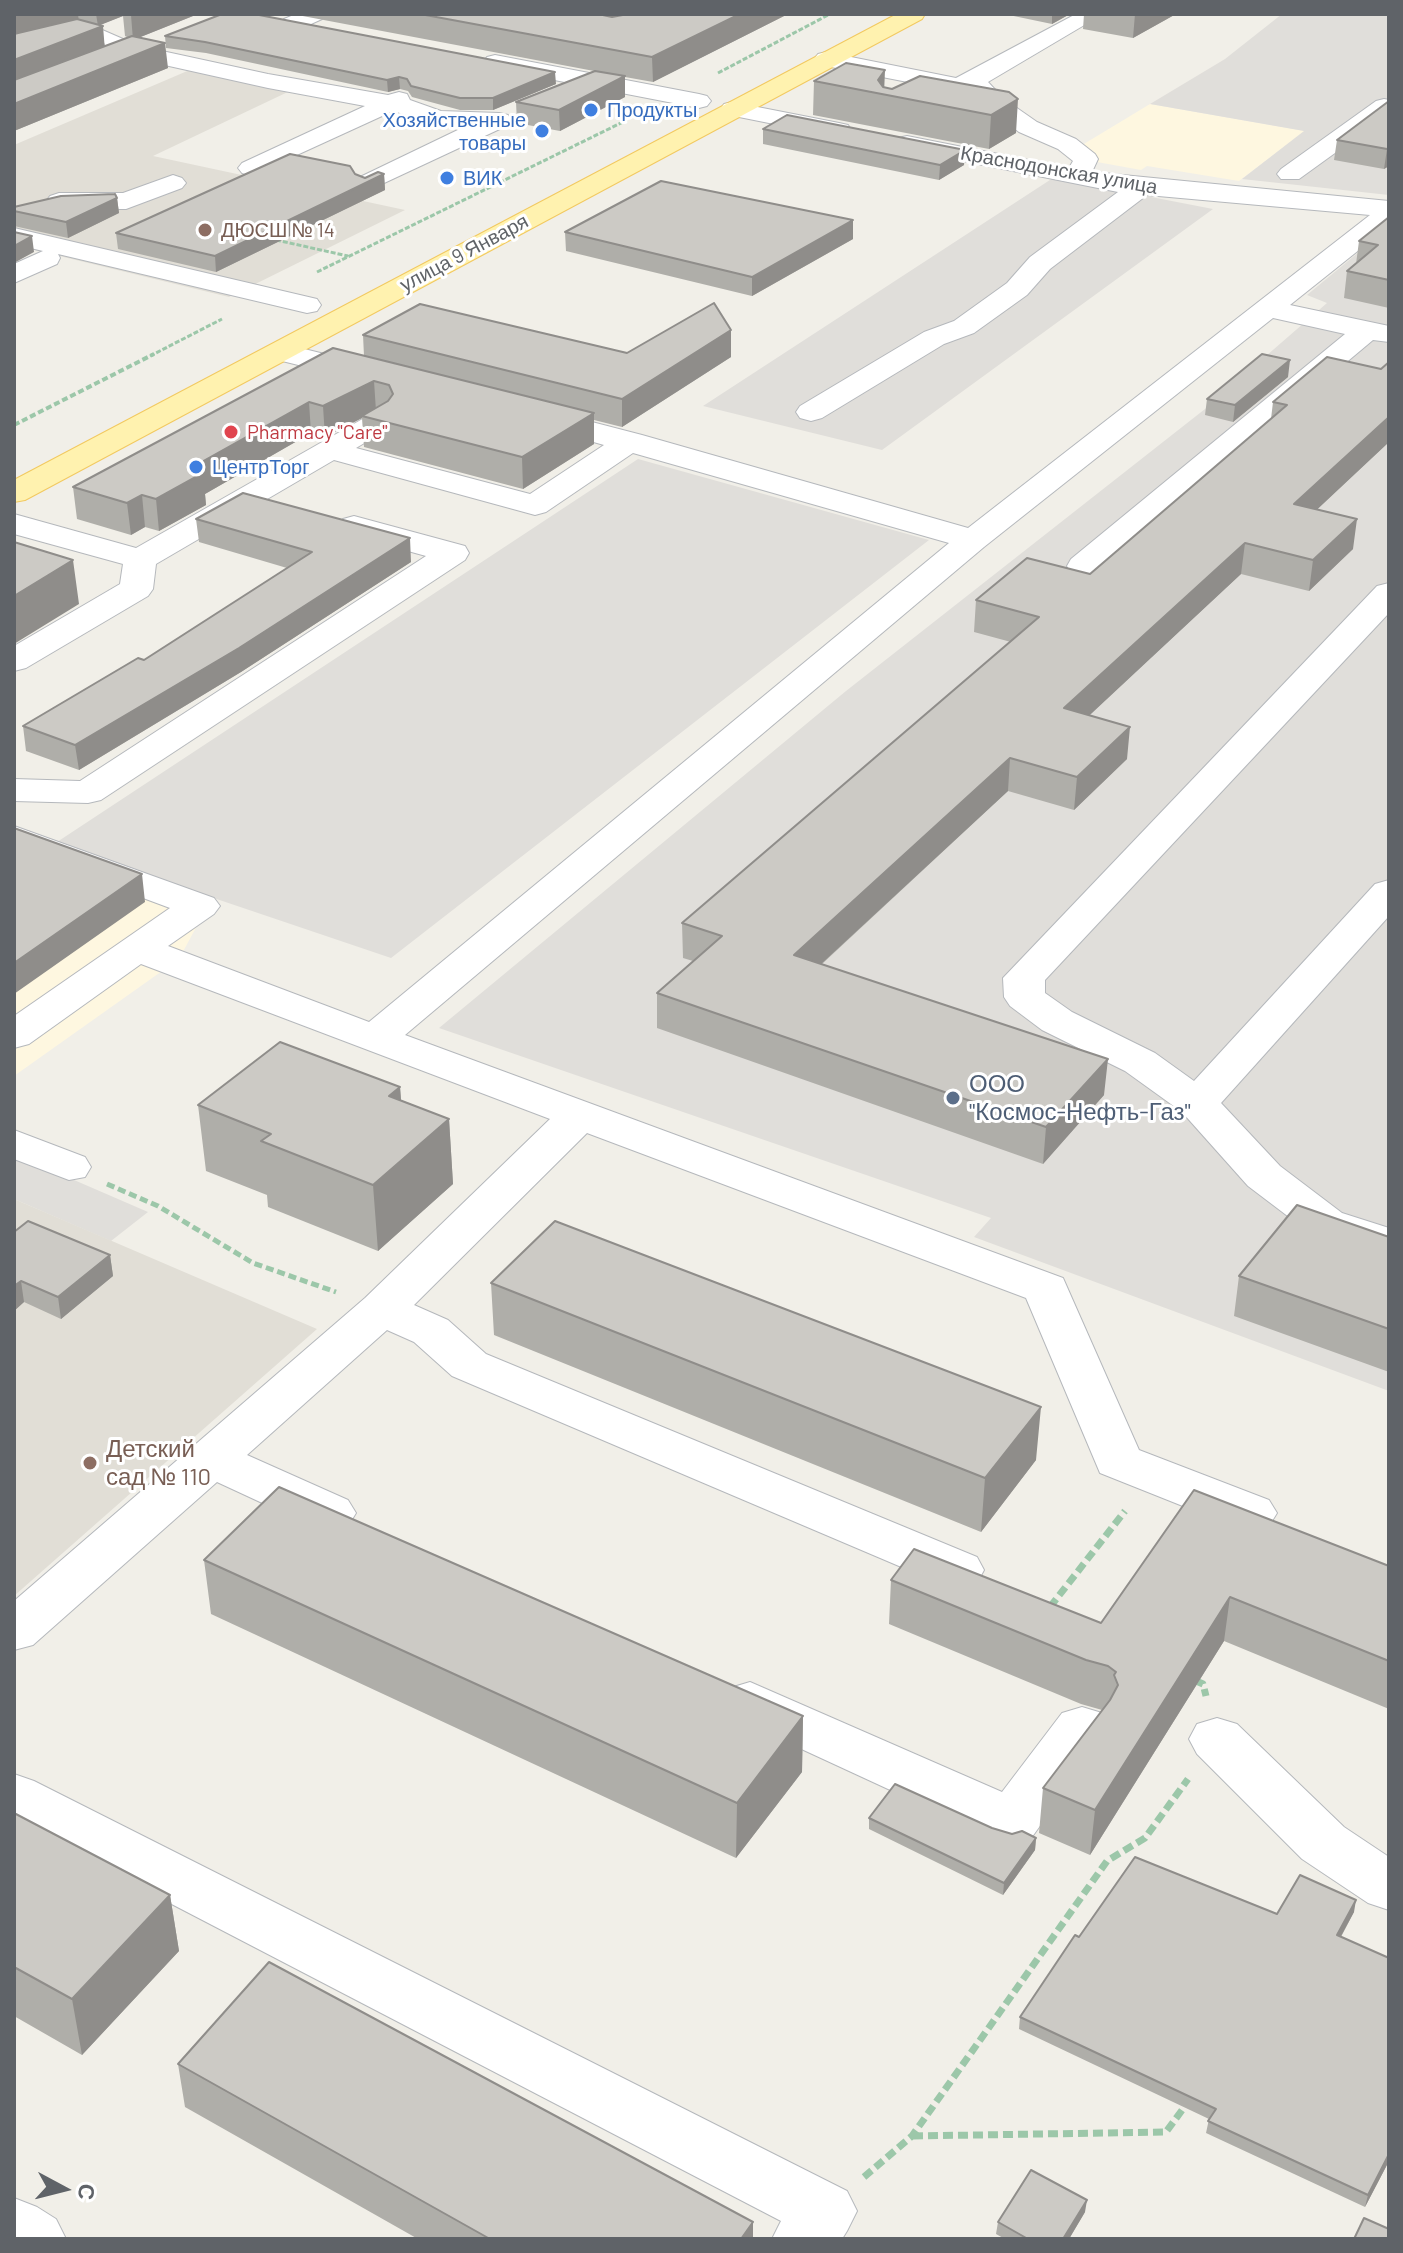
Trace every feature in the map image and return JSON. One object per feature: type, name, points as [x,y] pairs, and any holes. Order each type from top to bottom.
[{"type":"main road","points":[[559,174],[687,98],[864,14]]},
{"type":"main road","name":"улица 9 Января","points":[[14,493],[274,339],[914,14]]},
{"type":"main road","name":"улица 9 Января","points":[[274,339],[307,305],[335,291]]},
{"type":"street","points":[[292,24],[314,14]]},
{"type":"street","points":[[891,113],[928,94],[966,82],[1092,14]]},
{"type":"street","points":[[266,19],[336,32]]},
{"type":"street","points":[[127,25],[90,34],[132,51],[391,103],[455,120],[499,120]]},
{"type":"street","points":[[105,61],[172,35]]},
{"type":"street","points":[[826,59],[966,82],[1018,119],[1067,144],[1086,159],[1077,176]]},
{"type":"street","points":[[476,61],[687,98]]},
{"type":"street","points":[[288,83],[322,68]]},
{"type":"street","points":[[553,96],[592,81]]},
{"type":"street","points":[[251,168],[431,85]]},
{"type":"street","points":[[367,183],[527,106]]},
{"type":"street","points":[[1290,174],[1384,106],[1389,107]]},
{"type":"street","name":"Краснодонская улица","points":[[732,109],[1141,187],[1389,211]]},
{"type":"street","points":[[33,206],[62,200],[126,201],[173,183]]},
{"type":"street","points":[[811,412],[934,338],[964,327],[1017,289],[1040,263],[1141,187]]},
{"type":"street","points":[[375,1039],[973,540],[1389,211]]},
{"type":"street","points":[[14,236],[307,305]]},
{"type":"street","points":[[14,275],[47,258]]},
{"type":"street","points":[[1267,308],[1378,332]]},
{"type":"street","points":[[1083,566],[1378,332]]},
{"type":"street","points":[[274,339],[398,381]]},
{"type":"street","points":[[507,409],[631,441],[973,540]]},
{"type":"street","points":[[14,524],[140,559],[377,423]]},
{"type":"street","points":[[330,450],[535,505],[631,441]]},
{"type":"street","points":[[14,790],[88,792],[453,553],[248,497]]},
{"type":"street","points":[[14,661],[136,589],[140,559]]},
{"type":"street","points":[[1389,593],[1024,978],[1025,997],[1057,1021],[1140,1062],[1197,1103],[1264,1176],[1326,1223],[1389,1244]]},
{"type":"street","points":[[14,837],[200,906],[14,1035]]},
{"type":"street","points":[[1197,1103],[1389,892]]},
{"type":"street","points":[[137,948],[1046,1289],[1118,1461],[1286,1527]]},
{"type":"street","points":[[14,1631],[382,1309],[581,1114]]},
{"type":"street","points":[[14,1143],[69,1167]]},
{"type":"street","points":[[382,1309],[431,1331],[469,1365],[958,1570]]},
{"type":"street","points":[[212,1459],[372,1532]]},
{"type":"street","points":[[707,1683],[1012,1821],[1082,1728]]},
{"type":"street","points":[[1217,1739],[1323,1843],[1389,1887]]},
{"type":"street","points":[[14,1796],[814,2225]]},
{"type":"street","points":[[14,2227],[33,2239]]},
{"type":"path","points":[[14,425],[268,296],[687,98],[830,14]]},
{"type":"path","points":[[265,238],[349,257]]},
{"type":"path","points":[[69,1167],[158,1206],[253,1263],[382,1309]]},
{"type":"path","points":[[1061,1617],[1047,1611],[1153,1474]]},
{"type":"path","points":[[814,2225],[912,2136],[1107,1861],[1145,1838],[1217,1739],[1203,1684],[1191,1678]]},
{"type":"path","points":[[912,2136],[1166,2132],[1194,2094]]},
{"type":"shaded area","points":[[1282,14],[1389,14],[1389,195],[1242,179],[1304,131],[1150,104],[1225,59]]},
{"type":"shaded area","points":[[192,69],[292,90],[153,156],[405,210],[229,297],[14,245],[14,145]]},
{"type":"shaded area","points":[[1150,104],[1305,131],[1239,181],[1147,166],[1141,170],[1064,156]]},
{"type":"shaded area","points":[[1053,178],[1213,209],[882,450],[703,406]]},
{"type":"shaded area","points":[[1389,227],[1389,1391],[974,1237],[991,1218],[439,1028],[846,691],[1205,409],[1327,303],[1307,295]]},
{"type":"shaded area","points":[[638,459],[929,540],[391,958],[54,844]]},
{"type":"shaded area","points":[[14,830],[212,898],[179,959],[14,1076]]},
{"type":"shaded area","points":[[14,1154],[148,1212],[111,1241],[14,1199]]},
{"type":"shaded area","name":"Детский сад № 110","points":[[14,1199],[317,1329],[14,1596]]},
{"type":"building","points":[[222,14],[254,14],[555,72],[493,98],[460,98],[411,86],[407,79],[399,77],[387,80],[165,36]]},
{"type":"building","points":[[420,14],[598,14],[612,17],[628,14],[740,14],[652,57]]},
{"type":"building","points":[[77,19],[103,26],[14,60],[14,34]]},
{"type":"building","points":[[132,36],[165,43],[14,104],[14,80]]},
{"type":"building","points":[[846,63],[885,70],[878,80],[883,87],[892,89],[920,76],[1009,92],[1018,99],[991,115],[814,81]]},
{"type":"building","points":[[595,71],[625,76],[559,110],[516,102]]},
{"type":"building","points":[[1389,101],[1389,148],[1337,140]]},
{"type":"building","points":[[787,115],[965,150],[940,165],[763,129]]},
{"type":"building","points":[[290,154],[350,166],[355,174],[365,178],[378,172],[384,174],[215,256],[116,233]]},
{"type":"building","points":[[661,181],[853,220],[752,277],[565,232]]},
{"type":"building","points":[[115,194],[117,198],[66,222],[14,211],[14,207],[61,196]]},
{"type":"building","points":[[1389,217],[1389,280],[1347,271],[1378,245],[1359,241]]},
{"type":"building","points":[[14,232],[32,236],[14,246]]},
{"type":"building","points":[[714,303],[731,330],[622,399],[363,335],[420,304],[627,353]]},
{"type":"building","points":[[333,348],[594,413],[522,457],[362,416],[388,401],[393,394],[389,385],[374,381],[323,406],[309,402],[189,469],[203,473],[156,499],[142,495],[127,503],[73,487]]},
{"type":"building","points":[[1262,354],[1290,360],[1235,405],[1207,399]]},
{"type":"building","points":[[1327,357],[1381,369],[1389,362],[1389,417],[1294,504],[1357,519],[1313,560],[1245,543],[1064,708],[1130,727],[1077,777],[1010,758],[794,955],[1108,1059],[1046,1127],[657,993],[722,936],[682,923],[1039,617],[976,600],[1027,558],[1090,574],[1287,405],[1273,402]]},
{"type":"building","points":[[243,493],[410,538],[239,648],[75,745],[23,726],[138,658],[144,660],[312,552],[196,519]]},
{"type":"building","points":[[14,542],[73,560],[14,596]]},
{"type":"building","points":[[14,828],[142,874],[14,963]]},
{"type":"building","points":[[280,1042],[400,1087],[389,1096],[449,1119],[373,1185],[261,1141],[271,1134],[198,1105]]},
{"type":"building","points":[[1297,1205],[1389,1237],[1389,1329],[1239,1276]]},
{"type":"building","points":[[28,1221],[110,1255],[58,1297],[21,1281],[14,1286],[14,1232]]},
{"type":"building","points":[[555,1221],[1041,1407],[985,1478],[491,1283]]},
{"type":"building","points":[[279,1487],[803,1716],[737,1803],[204,1560]]},
{"type":"building","points":[[1194,1490],[1389,1566],[1389,1661],[1230,1597],[1095,1810],[1043,1788],[1110,1700],[1118,1685],[1114,1675],[1116,1672],[1108,1666],[1086,1660],[891,1580],[914,1549],[1101,1623]]},
{"type":"building","points":[[895,1784],[992,1828],[1012,1834],[1022,1831],[1036,1838],[1004,1883],[869,1818]]},
{"type":"building","points":[[14,1813],[170,1895],[72,1999],[14,1967]]},
{"type":"building","points":[[1135,1857],[1277,1914],[1300,1875],[1356,1900],[1337,1935],[1389,1958],[1389,2154],[1368,2195],[1208,2121],[1216,2109],[1020,2017],[1075,1935],[1079,1937]]},
{"type":"building","points":[[269,1962],[753,2222],[741,2239],[490,2239],[178,2064]]},
{"type":"building","points":[[1031,2170],[1087,2200],[1063,2239],[1028,2239],[998,2222]]},
{"type":"building","points":[[1364,2218],[1389,2229],[1389,2239],[1354,2239]]},
{"type":"place","name":"Продукты","points":[[591,110]]},
{"type":"place","name":"Хозяйственные товары","points":[[542,131]]},
{"type":"place","name":"ВИК","points":[[447,178]]},
{"type":"place","name":"ДЮСШ № 14","points":[[205,230]]},
{"type":"place","name":"Pharmacy \"Care\"","points":[[231,432]]},
{"type":"place","name":"ЦентрТорг","points":[[196,467]]},
{"type":"place","name":"ООО \"Космос-Нефть-Газ\"","points":[[953,1098]]},
{"type":"place","name":"Детский сад № 110","points":[[90,1463]]}]
